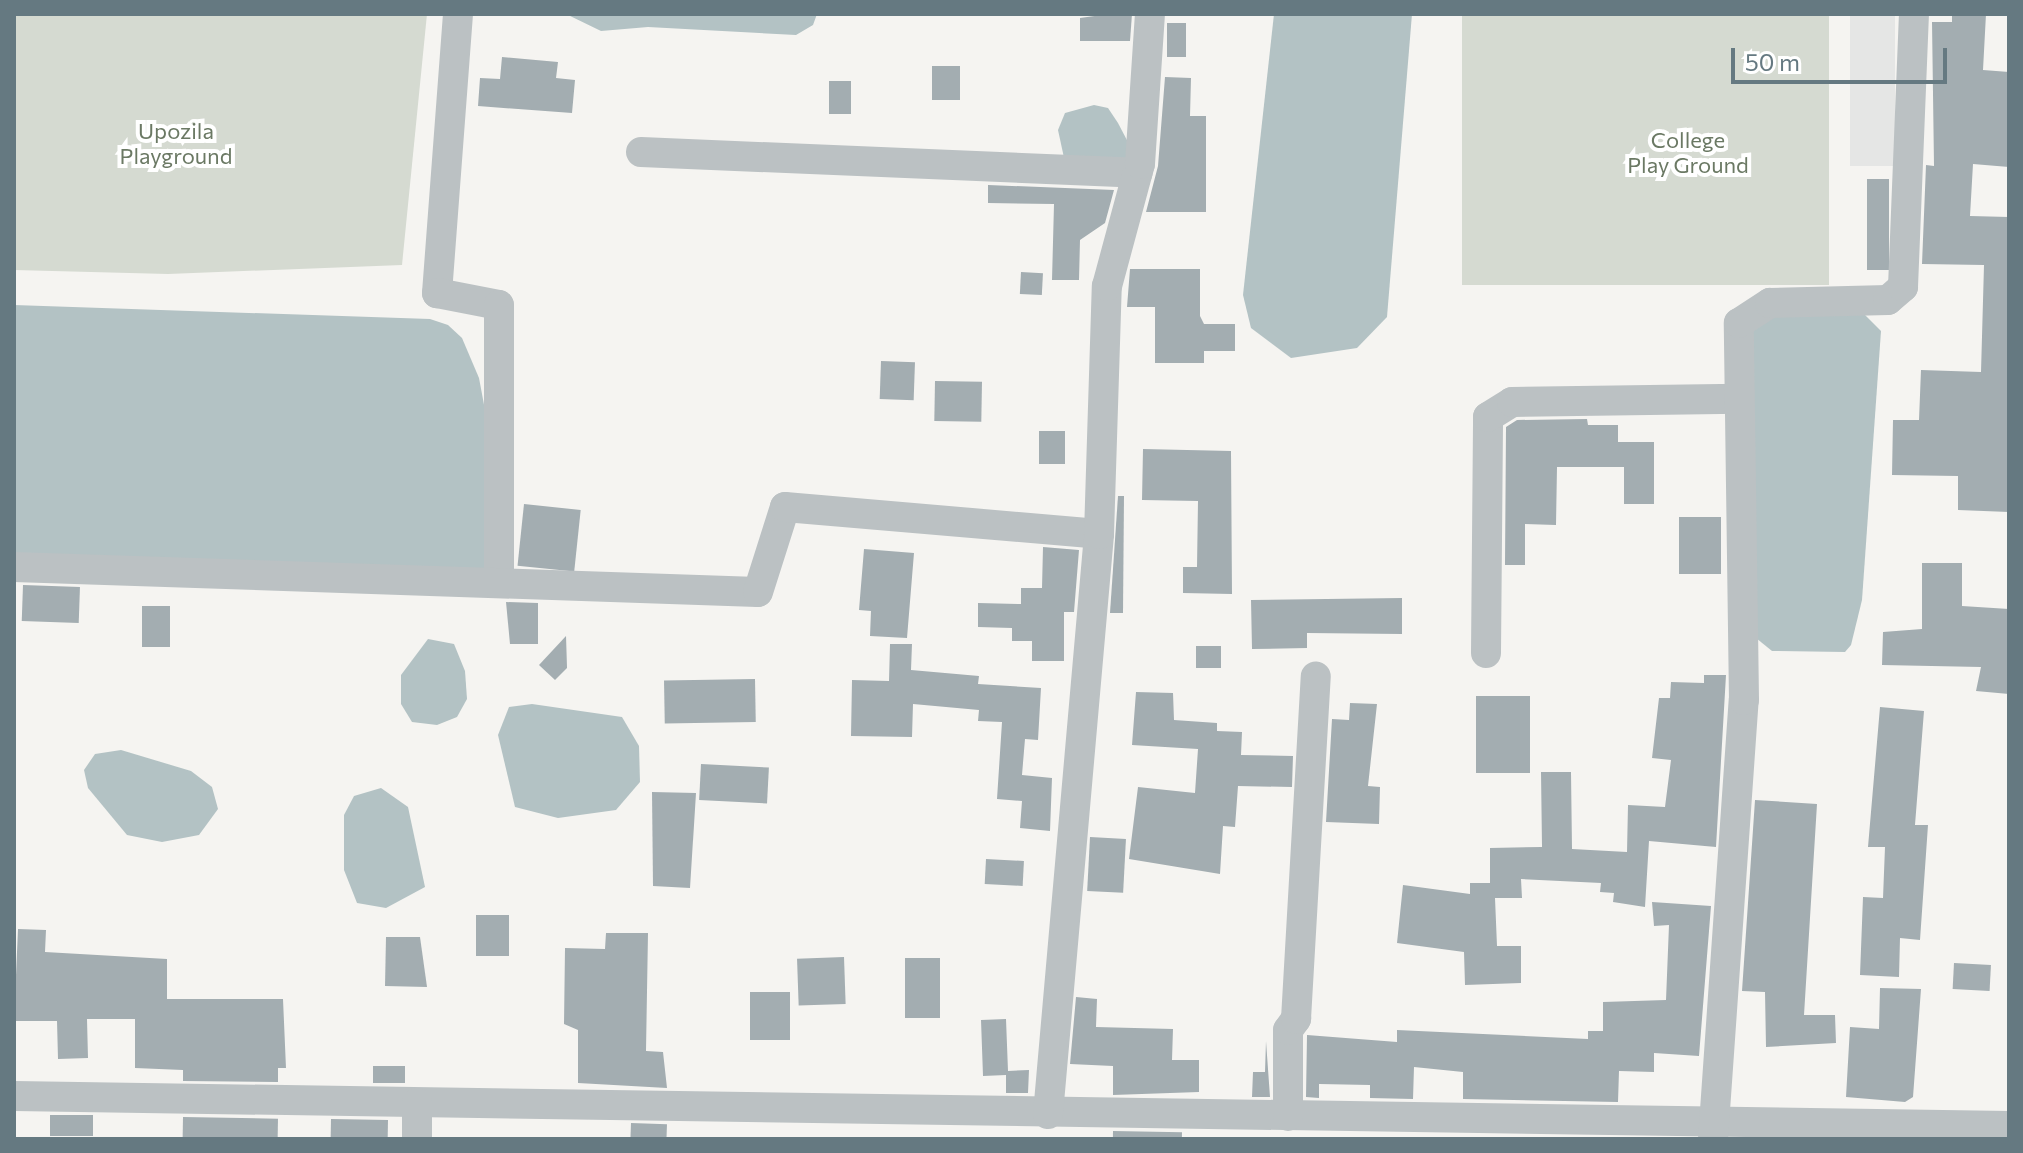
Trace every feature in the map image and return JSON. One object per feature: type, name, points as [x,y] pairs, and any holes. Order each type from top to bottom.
[{"type":"street","points":[[458,14],[437,293],[499,305],[499,582]]},
{"type":"street","points":[[1048,1114],[1099,534],[1107,286],[1138,173],[1150,14]]},
{"type":"street","points":[[1714,1128],[1744,700],[1737,338],[1747,313],[1770,303],[1888,300],[1903,287],[1914,14]]},
{"type":"street","points":[[641,152],[1138,173]]},
{"type":"street","points":[[1486,653],[1488,417],[1512,402],[1739,399]]},
{"type":"street","points":[[14,567],[758,592],[785,507],[1099,534]]},
{"type":"street","points":[[1294,1124],[1288,1030],[1296,1019],[1316,677]]},
{"type":"street","points":[[14,1096],[417,1103],[948,1126],[1048,1114],[1294,1124],[1941,1131],[2009,1126]]},
{"type":"street","points":[[417,1103],[417,1139]]},
{"type":"shaded area","points":[[566,14],[817,14],[813,25],[796,35],[648,27],[601,31]]},
{"type":"shaded area","points":[[1274,14],[1412,14],[1387,317],[1357,348],[1291,358],[1251,328],[1243,295]]},
{"type":"shaded area","points":[[1850,14],[1895,14],[1895,166],[1850,166]]},
{"type":"shaded area","points":[[1094,105],[1108,108],[1118,123],[1130,146],[1129,158],[1066,167],[1058,130],[1065,113]]},
{"type":"shaded area","points":[[14,305],[430,319],[448,325],[462,338],[479,378],[492,447],[489,560],[483,571],[14,560]]},
{"type":"shaded area","points":[[1859,309],[1881,331],[1862,600],[1851,645],[1845,652],[1772,651],[1756,638],[1746,334],[1756,317]]},
{"type":"shaded area","points":[[428,639],[454,644],[465,671],[467,699],[457,717],[437,725],[412,722],[401,704],[401,675]]},
{"type":"shaded area","points":[[532,704],[622,717],[639,746],[640,782],[616,810],[558,818],[515,807],[498,735],[509,707]]},
{"type":"shaded area","points":[[121,750],[191,771],[212,787],[218,809],[199,835],[162,842],[127,835],[88,788],[84,770],[95,754]]},
{"type":"shaded area","points":[[381,788],[408,807],[425,887],[386,908],[357,903],[344,870],[344,815],[354,796]]},
{"type":"green space","name":"Upozila Playground","points":[[14,14],[427,14],[402,265],[168,274],[14,270]]},
{"type":"green space","name":"College Play Ground","points":[[1462,14],[1829,14],[1829,285],[1462,285]]},
{"type":"building","points":[[1132,14],[1130,41],[1080,41],[1080,18]]},
{"type":"building","points":[[1952,14],[1986,14],[1983,70],[2009,72],[2009,167],[1973,164],[1970,216],[2009,217],[2009,512],[1958,510],[1958,476],[1892,475],[1893,420],[1919,420],[1921,370],[1981,372],[1984,265],[1922,264],[1926,165],[1934,166],[1932,22],[1952,22]]},
{"type":"building","points":[[1167,23],[1186,23],[1186,57],[1167,57]]},
{"type":"building","points":[[502,57],[558,62],[556,78],[575,80],[572,113],[478,106],[480,78],[500,79]]},
{"type":"building","points":[[932,66],[960,66],[960,100],[932,100]]},
{"type":"building","points":[[1165,77],[1191,78],[1190,116],[1206,116],[1206,212],[1146,212],[1158,166]]},
{"type":"building","points":[[829,81],[851,81],[851,114],[829,114]]},
{"type":"building","points":[[1867,179],[1889,179],[1889,270],[1867,270]]},
{"type":"building","points":[[988,185],[1114,190],[1105,223],[1080,240],[1079,280],[1052,280],[1054,204],[988,203]]},
{"type":"building","points":[[1130,269],[1200,269],[1200,316],[1204,324],[1235,324],[1235,351],[1204,351],[1204,363],[1155,363],[1155,307],[1127,307]]},
{"type":"building","points":[[1021,272],[1043,273],[1042,295],[1020,294]]},
{"type":"building","points":[[881,361],[915,362],[914,400],[880,399]]},
{"type":"building","points":[[935,381],[982,382],[981,422],[934,421]]},
{"type":"building","points":[[1587,419],[1588,425],[1618,425],[1618,442],[1654,442],[1654,504],[1624,504],[1624,467],[1557,467],[1556,525],[1525,524],[1525,565],[1505,565],[1506,427],[1517,420]]},
{"type":"building","points":[[1039,431],[1065,431],[1065,464],[1039,464]]},
{"type":"building","points":[[1143,449],[1231,451],[1232,594],[1183,593],[1183,567],[1197,567],[1198,501],[1142,500]]},
{"type":"building","points":[[1118,496],[1124,496],[1123,613],[1110,613]]},
{"type":"building","points":[[524,504],[581,510],[574,572],[518,566]]},
{"type":"building","points":[[1679,517],[1721,517],[1721,574],[1679,574]]},
{"type":"building","points":[[1043,547],[1079,550],[1074,612],[1064,612],[1064,661],[1032,661],[1032,641],[1012,641],[1012,628],[978,627],[978,603],[1021,604],[1021,588],[1042,588]]},
{"type":"building","points":[[864,549],[914,553],[907,638],[870,636],[871,611],[859,610]]},
{"type":"building","points":[[1922,563],[1962,563],[1962,606],[2009,609],[2009,694],[1976,691],[1981,667],[1882,665],[1883,632],[1922,629]]},
{"type":"building","points":[[23,585],[80,587],[79,623],[22,621]]},
{"type":"building","points":[[1402,598],[1402,634],[1307,633],[1307,648],[1252,649],[1251,600]]},
{"type":"building","points":[[506,602],[538,603],[538,644],[510,644]]},
{"type":"building","points":[[142,606],[170,606],[170,647],[142,647]]},
{"type":"building","points":[[566,636],[567,668],[555,680],[539,665]]},
{"type":"building","points":[[890,644],[912,644],[911,670],[979,676],[978,684],[1041,688],[1038,740],[1025,739],[1022,775],[1052,778],[1050,831],[1020,828],[1022,801],[997,799],[1002,722],[978,721],[979,710],[913,704],[912,737],[851,736],[852,680],[889,681]]},
{"type":"building","points":[[1196,646],[1221,646],[1221,668],[1196,668]]},
{"type":"building","points":[[1704,675],[1726,675],[1716,847],[1649,841],[1645,907],[1613,902],[1614,893],[1600,892],[1601,883],[1521,879],[1522,898],[1495,898],[1497,946],[1521,946],[1521,983],[1465,985],[1464,952],[1397,943],[1403,885],[1470,894],[1470,883],[1490,883],[1490,848],[1542,847],[1541,772],[1571,772],[1572,849],[1627,852],[1628,805],[1665,807],[1671,760],[1652,758],[1659,698],[1670,698],[1671,682],[1704,683]]},
{"type":"building","points":[[755,679],[756,722],[665,724],[664,681]]},
{"type":"building","points":[[1136,692],[1173,693],[1174,720],[1217,723],[1217,731],[1242,732],[1241,755],[1293,756],[1292,787],[1238,786],[1235,827],[1223,826],[1220,874],[1129,859],[1138,787],[1195,793],[1198,749],[1132,745]]},
{"type":"building","points":[[1476,696],[1530,696],[1530,773],[1476,773]]},
{"type":"building","points":[[1350,703],[1377,704],[1368,786],[1380,787],[1379,824],[1326,822],[1332,719],[1349,720]]},
{"type":"building","points":[[1880,707],[1924,711],[1915,825],[1928,825],[1920,940],[1900,938],[1899,977],[1860,975],[1863,897],[1883,898],[1885,847],[1868,847]]},
{"type":"building","points":[[701,764],[769,768],[767,804],[699,800]]},
{"type":"building","points":[[652,792],[696,793],[690,888],[653,886]]},
{"type":"building","points":[[1755,800],[1817,804],[1804,1015],[1835,1015],[1836,1043],[1766,1047],[1765,992],[1742,991]]},
{"type":"building","points":[[1090,837],[1126,839],[1123,893],[1087,891]]},
{"type":"building","points":[[986,859],[1024,861],[1023,886],[985,884]]},
{"type":"building","points":[[1652,902],[1711,906],[1699,1056],[1654,1053],[1654,1072],[1619,1071],[1618,1102],[1463,1099],[1463,1072],[1414,1067],[1413,1099],[1370,1098],[1370,1085],[1319,1084],[1319,1098],[1306,1097],[1307,1035],[1397,1042],[1397,1030],[1588,1039],[1588,1031],[1603,1031],[1603,1002],[1666,1000],[1669,925],[1654,926]]},
{"type":"building","points":[[476,915],[509,915],[509,956],[476,956]]},
{"type":"building","points":[[18,929],[46,930],[45,952],[167,959],[167,999],[283,999],[286,1068],[278,1068],[278,1082],[183,1081],[183,1070],[135,1068],[135,1019],[87,1019],[88,1058],[58,1059],[57,1021],[14,1021]]},
{"type":"building","points":[[606,933],[648,933],[646,1051],[663,1052],[667,1088],[578,1083],[578,1030],[564,1024],[565,948],[605,949]]},
{"type":"building","points":[[386,937],[420,937],[427,987],[385,986]]},
{"type":"building","points":[[844,957],[846,1004],[799,1006],[797,959]]},
{"type":"building","points":[[905,958],[940,958],[940,1018],[905,1018]]},
{"type":"building","points":[[1954,963],[1991,965],[1990,991],[1953,989]]},
{"type":"building","points":[[1880,988],[1921,989],[1913,1097],[1905,1102],[1846,1097],[1850,1027],[1879,1029]]},
{"type":"building","points":[[750,992],[790,992],[790,1040],[750,1040]]},
{"type":"building","points":[[1076,997],[1097,999],[1096,1027],[1173,1029],[1172,1060],[1199,1060],[1199,1092],[1113,1095],[1113,1066],[1070,1064]]},
{"type":"building","points":[[1006,1019],[1008,1071],[1029,1070],[1028,1093],[1006,1093],[1006,1075],[983,1076],[981,1020]]},
{"type":"building","points":[[1266,1041],[1270,1097],[1252,1097],[1253,1072],[1265,1072]]},
{"type":"building","points":[[373,1066],[405,1066],[405,1083],[373,1083]]},
{"type":"building","points":[[50,1115],[93,1115],[93,1136],[50,1136]]},
{"type":"building","points":[[183,1117],[278,1119],[278,1139],[183,1139]]},
{"type":"building","points":[[331,1119],[388,1120],[388,1139],[331,1139]]},
{"type":"building","points":[[631,1123],[667,1124],[666,1139],[630,1139]]},
{"type":"building","points":[[1113,1131],[1182,1132],[1182,1139],[1113,1139]]}]
